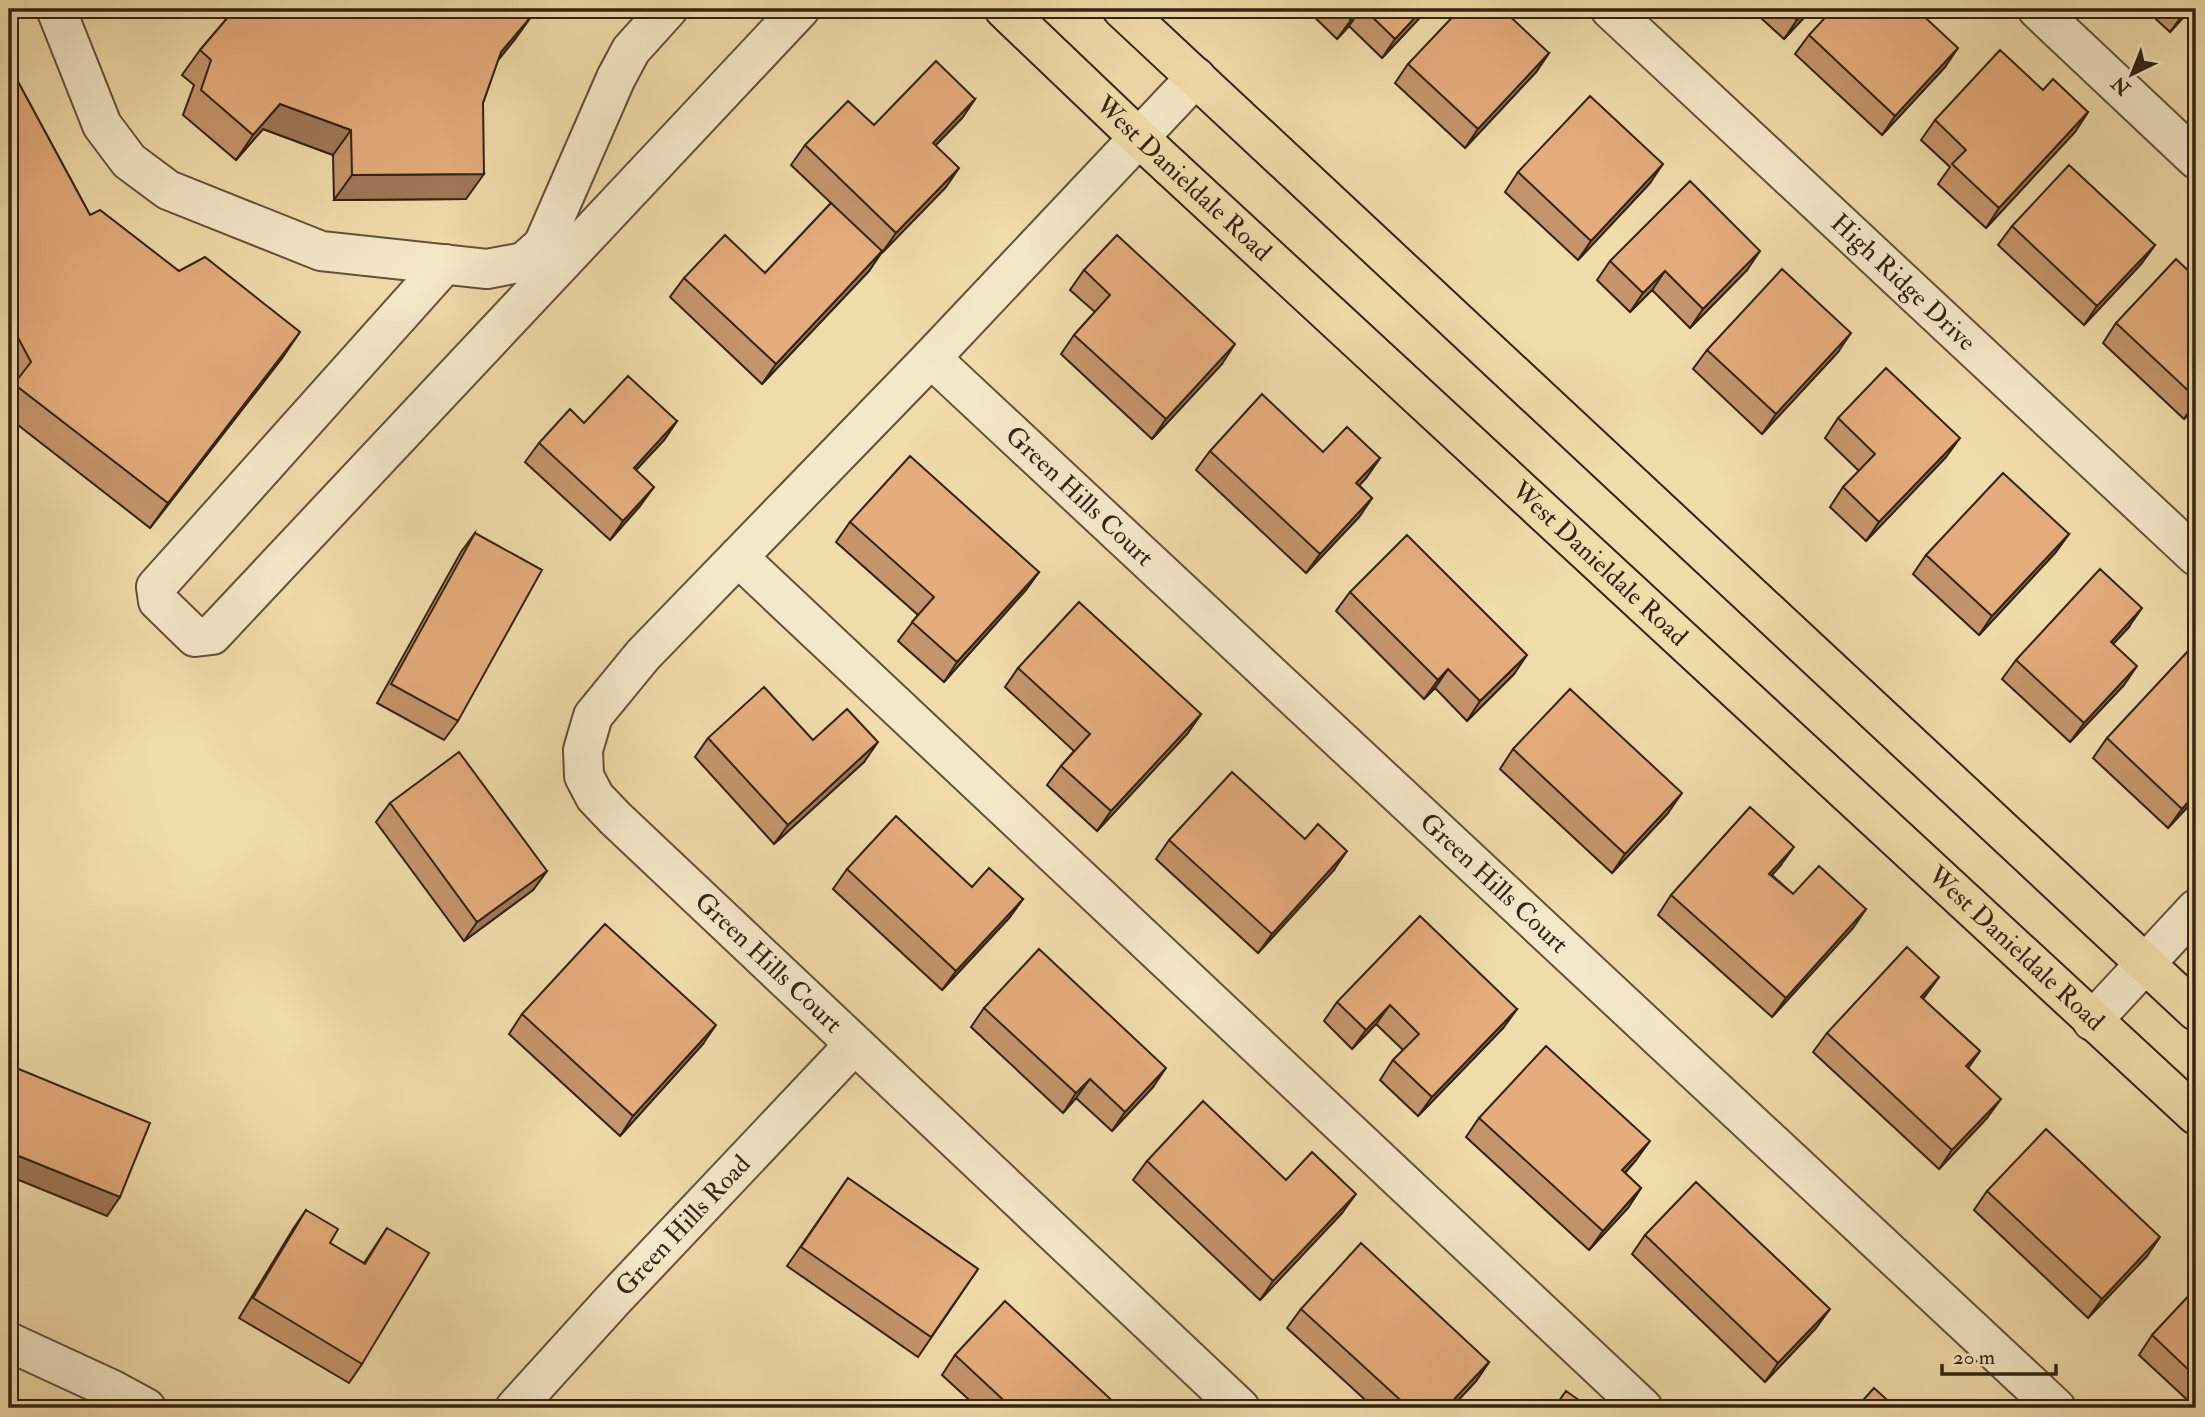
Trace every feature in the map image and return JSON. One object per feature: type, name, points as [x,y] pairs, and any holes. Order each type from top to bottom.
[{"type":"main road","name":"West Danieldale Road","points":[[1004,9],[1138,137],[2196,1115]]},
{"type":"main road","points":[[1122,9],[2196,1011]]},
{"type":"street","points":[[56,9],[102,125],[129,161],[168,190],[321,251],[487,269],[552,254]]},
{"type":"street","points":[[552,254],[616,78],[631,50],[668,9]]},
{"type":"street","points":[[445,264],[156,587],[158,601],[195,637],[212,635],[552,254],[800,9]]},
{"type":"street","name":"High Ridge Drive","points":[[1610,9],[2196,556]]},
{"type":"street","points":[[2037,9],[2196,159]]},
{"type":"street","name":"Green Hills Court","points":[[1196,77],[931,358],[643,655],[593,716],[583,750],[584,776],[595,797],[615,818],[1240,1408]]},
{"type":"street","name":"Green Hills Court","points":[[931,358],[2056,1408]]},
{"type":"street","points":[[738,558],[1643,1408]]},
{"type":"street","points":[[2092,1020],[2196,909]]},
{"type":"street","name":"Green Hills Road","points":[[515,1408],[854,1045]]},
{"type":"street","points":[[9,1342],[146,1408]]},
{"type":"building","points":[[235,9],[528,9],[534,13],[501,52],[483,103],[484,174],[352,175],[351,130],[280,104],[253,135],[201,90],[211,60],[200,50]]},
{"type":"building","points":[[1339,9],[1361,9],[1351,20]]},
{"type":"building","points":[[1364,9],[1423,9],[1395,39]]},
{"type":"building","points":[[1460,9],[1502,9],[1549,53],[1478,129],[1408,64]]},
{"type":"building","points":[[1785,9],[1808,9],[1797,20]]},
{"type":"building","points":[[1833,9],[1916,9],[1958,48],[1895,116],[1809,35]]},
{"type":"building","points":[[2000,50],[2043,90],[2053,79],[2088,112],[1999,208],[1952,164],[1966,150],[1935,120]]},
{"type":"building","points":[[936,61],[975,99],[933,143],[959,168],[896,233],[805,145],[848,101],[874,125]]},
{"type":"building","points":[[9,65],[90,215],[100,210],[179,271],[205,257],[300,332],[168,503],[14,384],[31,362],[9,321]]},
{"type":"building","points":[[1590,96],[1663,164],[1591,241],[1518,172]]},
{"type":"building","points":[[2069,165],[2155,245],[2097,306],[2012,226]]},
{"type":"building","points":[[1690,181],[1760,251],[1703,309],[1665,271],[1643,293],[1610,261]]},
{"type":"building","points":[[831,203],[882,251],[776,364],[684,278],[725,235],[765,273]]},
{"type":"building","points":[[1117,235],[1235,344],[1166,419],[1074,335],[1110,295],[1084,270]]},
{"type":"building","points":[[2176,259],[2196,278],[2196,398],[2116,323]]},
{"type":"building","points":[[1782,269],[1851,333],[1776,414],[1707,350]]},
{"type":"building","points":[[1886,368],[1960,438],[1879,522],[1843,487],[1875,454],[1838,418]]},
{"type":"building","points":[[628,376],[677,421],[634,468],[654,487],[623,521],[539,443],[570,409],[584,423]]},
{"type":"building","points":[[1262,394],[1323,452],[1347,427],[1380,458],[1356,483],[1372,498],[1320,554],[1210,451]]},
{"type":"building","points":[[910,456],[1039,572],[957,662],[912,622],[934,597],[850,522]]},
{"type":"building","points":[[2003,473],[2069,534],[1992,616],[1926,555]]},
{"type":"building","points":[[475,533],[542,570],[458,721],[391,684]]},
{"type":"building","points":[[1407,535],[1527,655],[1480,701],[1448,669],[1438,680],[1350,592]]},
{"type":"building","points":[[2100,569],[2142,608],[2111,642],[2137,666],[2084,723],[2016,660]]},
{"type":"building","points":[[1079,602],[1201,714],[1111,811],[1061,766],[1090,734],[1018,668]]},
{"type":"building","points":[[2189,650],[2196,657],[2196,793],[2182,809],[2107,738]]},
{"type":"building","points":[[764,687],[813,740],[847,709],[878,742],[788,825],[708,738]]},
{"type":"building","points":[[1570,689],[1682,793],[1625,854],[1513,749]]},
{"type":"building","points":[[459,752],[547,871],[477,922],[390,803]]},
{"type":"building","points":[[1232,772],[1305,839],[1318,824],[1347,851],[1272,934],[1169,840]]},
{"type":"building","points":[[1750,807],[1794,847],[1769,874],[1793,894],[1819,866],[1866,909],[1786,998],[1671,895]]},
{"type":"building","points":[[896,816],[972,887],[989,868],[1023,899],[956,971],[847,869]]},
{"type":"building","points":[[1420,916],[1517,1009],[1432,1097],[1393,1060],[1419,1034],[1390,1005],[1366,1030],[1337,1002]]},
{"type":"building","points":[[605,924],[716,1025],[633,1116],[522,1014]]},
{"type":"building","points":[[1907,947],[1939,977],[1921,997],[1980,1051],[1966,1066],[2001,1099],[1952,1150],[1827,1033]]},
{"type":"building","points":[[1039,949],[1166,1068],[1125,1112],[1090,1079],[1076,1093],[984,1008]]},
{"type":"building","points":[[1546,1046],[1650,1141],[1622,1170],[1641,1188],[1603,1231],[1479,1118]]},
{"type":"building","points":[[9,1065],[150,1123],[120,1197],[9,1152]]},
{"type":"building","points":[[1203,1101],[1286,1180],[1312,1152],[1356,1194],[1273,1281],[1147,1161]]},
{"type":"building","points":[[2046,1129],[2160,1237],[2102,1299],[1987,1191]]},
{"type":"building","points":[[848,1178],[978,1269],[931,1337],[801,1247]]},
{"type":"building","points":[[1696,1182],[1830,1309],[1778,1363],[1645,1235]]},
{"type":"building","points":[[306,1210],[338,1229],[330,1243],[365,1264],[387,1228],[429,1253],[362,1364],[253,1298]]},
{"type":"building","points":[[1361,1243],[1489,1362],[1446,1408],[1409,1408],[1301,1309]]},
{"type":"building","points":[[2196,1288],[2196,1377],[2152,1335]]},
{"type":"building","points":[[1005,1301],[1120,1408],[1012,1408],[955,1355]]},
{"type":"building","points":[[1874,1388],[1896,1408],[1856,1408]]},
{"type":"building","points":[[1566,1391],[1590,1408],[1554,1408]]}]
